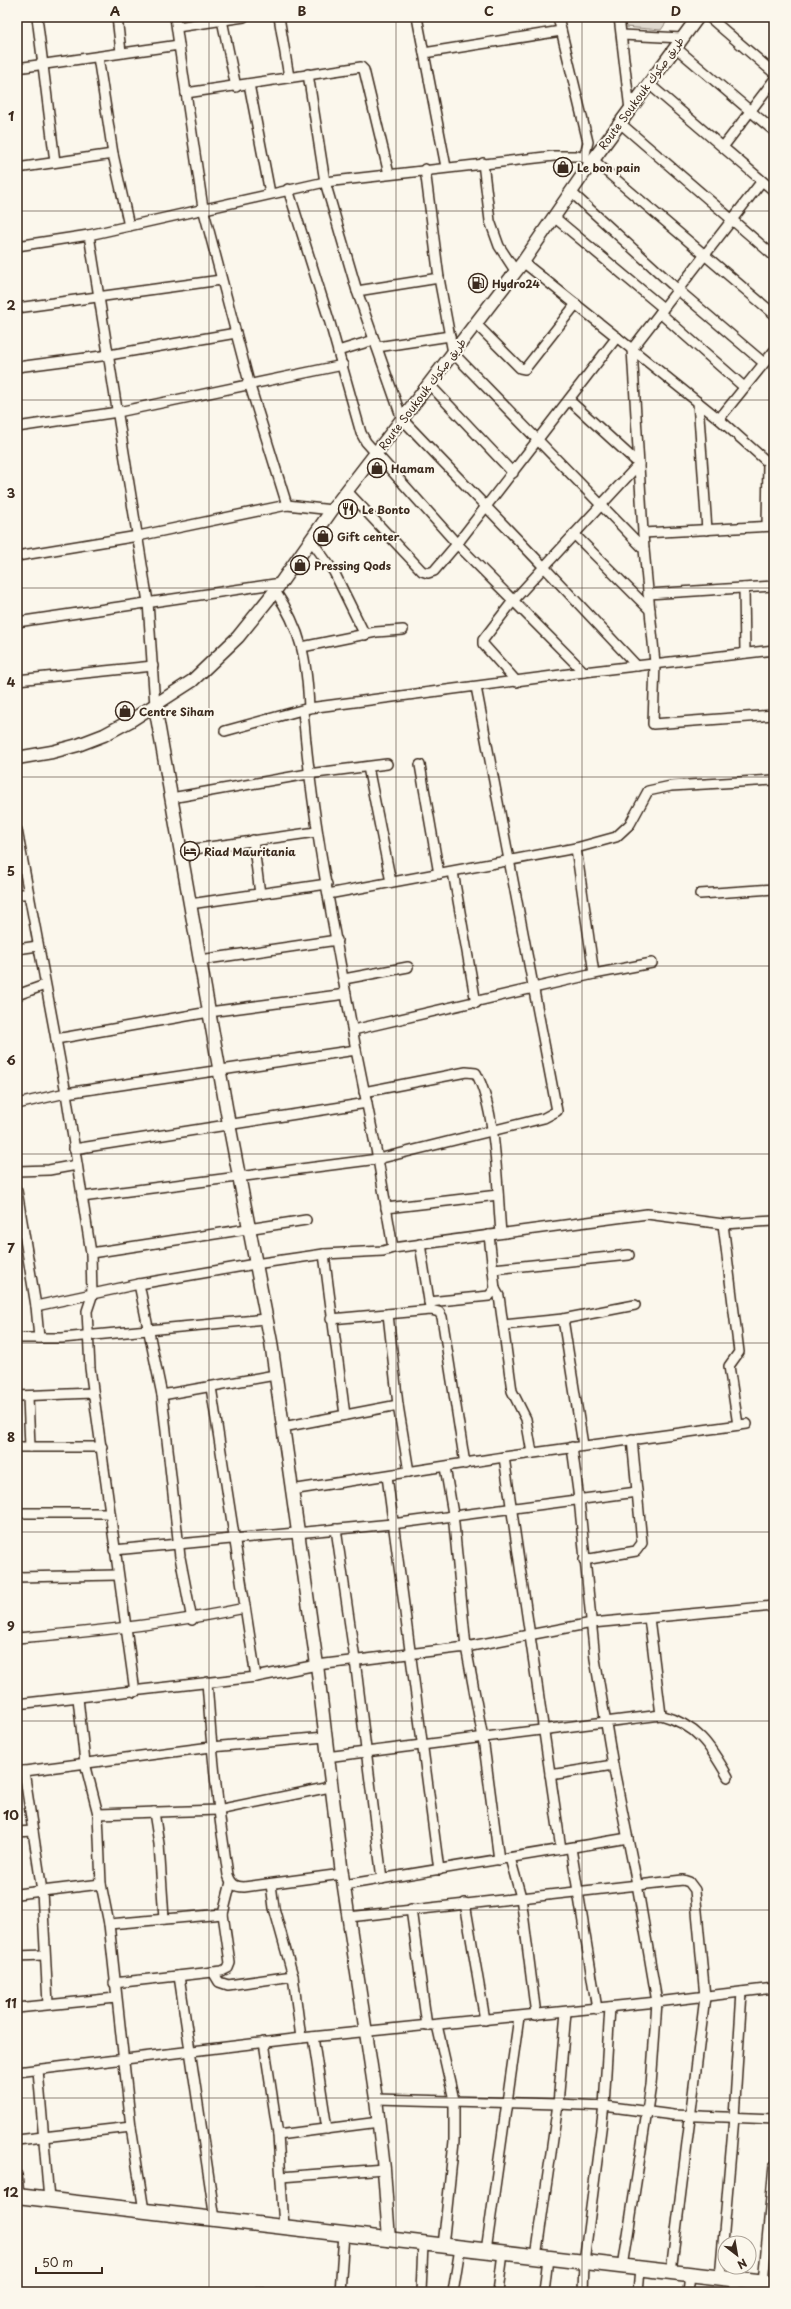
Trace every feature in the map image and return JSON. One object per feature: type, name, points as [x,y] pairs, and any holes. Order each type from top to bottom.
[{"type":"main road","points":[[18,2196],[720,2278],[735,2286],[769,2284]]},
{"type":"street","points":[[37,17],[55,162]]},
{"type":"street","points":[[116,17],[121,52]]},
{"type":"street","points":[[175,17],[203,208],[250,386],[287,505]]},
{"type":"street","points":[[177,27],[244,17]]},
{"type":"street","points":[[279,17],[289,77]]},
{"type":"street","points":[[417,17],[446,167]]},
{"type":"street","points":[[558,17],[588,142],[588,159]]},
{"type":"street","points":[[619,17],[630,110]]},
{"type":"street","name":"Route Soukouk طريق صكوك","points":[[17,758],[78,746],[104,735],[155,706],[205,670],[238,637],[278,587],[332,510],[520,267],[571,192],[588,159],[620,123],[698,17]]},
{"type":"street","points":[[709,17],[774,73]]},
{"type":"street","points":[[222,20],[236,87]]},
{"type":"street","points":[[424,53],[561,31]]},
{"type":"street","points":[[622,35],[679,42],[751,112],[774,131]]},
{"type":"street","points":[[17,68],[179,44]]},
{"type":"street","points":[[98,57],[113,154],[129,226]]},
{"type":"street","points":[[186,93],[236,87],[356,67],[364,70],[389,174]]},
{"type":"street","points":[[308,74],[325,182],[358,291],[402,419],[485,508],[544,567],[637,666]]},
{"type":"street","points":[[723,147],[774,80]]},
{"type":"street","points":[[249,84],[270,193]]},
{"type":"street","points":[[650,84],[774,191]]},
{"type":"street","points":[[620,123],[774,256]]},
{"type":"street","points":[[17,168],[113,154]]},
{"type":"street","points":[[17,246],[89,235],[203,208],[325,182],[425,169],[554,156],[588,159],[774,314]]},
{"type":"street","points":[[483,164],[490,221],[499,246],[520,267],[576,304],[698,402],[771,465],[770,526],[643,533]]},
{"type":"street","points":[[425,169],[439,278],[453,353],[644,549]]},
{"type":"street","points":[[762,181],[632,349],[644,549],[655,663],[653,724],[774,715]]},
{"type":"street","points":[[288,190],[343,365],[361,432],[376,454],[457,544],[584,672]]},
{"type":"street","points":[[571,192],[677,289],[764,363]]},
{"type":"street","points":[[554,217],[662,310],[744,387]]},
{"type":"street","points":[[89,235],[148,602],[155,706],[170,798],[275,1375],[296,1533],[316,1666],[330,1787],[376,2099],[384,2169],[389,2240]]},
{"type":"street","points":[[358,291],[439,278]]},
{"type":"street","points":[[17,308],[221,280]]},
{"type":"street","points":[[476,324],[520,368],[525,369],[576,304]]},
{"type":"street","points":[[17,367],[109,355],[236,333]]},
{"type":"street","points":[[338,351],[376,344],[450,336]]},
{"type":"street","points":[[347,491],[422,571],[428,573],[434,571],[513,473],[617,337]]},
{"type":"street","points":[[719,419],[774,350]]},
{"type":"street","points":[[17,427],[118,412],[250,386],[343,365]]},
{"type":"street","points":[[429,384],[513,473]]},
{"type":"street","points":[[569,400],[639,464]]},
{"type":"street","points":[[698,402],[707,530]]},
{"type":"street","points":[[516,682],[483,644],[483,640],[513,601],[600,504],[639,464]]},
{"type":"street","points":[[17,556],[138,536],[287,505],[332,510]]},
{"type":"street","points":[[574,534],[650,610]]},
{"type":"street","points":[[311,540],[334,572],[365,634]]},
{"type":"street","points":[[648,594],[774,586]]},
{"type":"street","points":[[17,622],[148,602],[278,587],[293,619],[302,647],[307,678],[306,709],[308,774],[316,832],[327,884],[356,1050],[378,1159],[393,1248]]},
{"type":"street","points":[[744,588],[745,653]]},
{"type":"street","points":[[302,647],[365,634],[403,630]]},
{"type":"street","points":[[225,731],[306,709],[476,688],[655,663],[774,650]]},
{"type":"street","points":[[17,680],[153,666]]},
{"type":"street","points":[[82,1196],[378,1159],[544,1118],[557,1111],[476,688]]},
{"type":"street","points":[[170,798],[308,774],[387,764]]},
{"type":"street","points":[[420,765],[439,874]]},
{"type":"street","points":[[368,767],[391,882]]},
{"type":"street","points":[[328,894],[576,848],[616,836],[630,824],[648,791],[672,786],[774,780]]},
{"type":"street","points":[[180,851],[316,832]]},
{"type":"street","points":[[17,833],[66,1093],[91,1254],[92,1296],[87,1311],[88,1336],[109,1513],[135,1692]]},
{"type":"street","points":[[253,840],[260,894]]},
{"type":"street","points":[[576,848],[594,974]]},
{"type":"street","points":[[453,872],[476,1003]]},
{"type":"street","points":[[190,904],[327,884]]},
{"type":"street","points":[[700,894],[774,889]]},
{"type":"street","points":[[17,894],[28,894]]},
{"type":"street","points":[[200,960],[337,940]]},
{"type":"street","points":[[17,949],[38,946]]},
{"type":"street","points":[[353,1030],[533,990],[594,974],[652,964]]},
{"type":"street","points":[[344,979],[408,967]]},
{"type":"street","points":[[17,995],[45,985]]},
{"type":"street","points":[[56,1039],[209,1012],[346,994]]},
{"type":"street","points":[[17,1104],[66,1093],[356,1050]]},
{"type":"street","points":[[364,1092],[466,1072],[476,1073],[480,1081],[492,1131],[501,1233]]},
{"type":"street","points":[[74,1149],[367,1103]]},
{"type":"street","points":[[17,1171],[49,1170],[77,1165]]},
{"type":"street","points":[[17,1191],[22,1251],[36,1306],[39,1338]]},
{"type":"street","points":[[386,1208],[498,1195]]},
{"type":"street","points":[[36,1306],[92,1296],[139,1284],[255,1264],[324,1254],[384,1250],[648,1214],[722,1224],[774,1221]]},
{"type":"street","points":[[91,1254],[306,1220]]},
{"type":"street","points":[[291,1490],[572,1447],[743,1424],[729,1366],[739,1352],[722,1224]]},
{"type":"street","points":[[489,1235],[495,1289],[499,1296],[512,1391],[526,1419],[532,1453]]},
{"type":"street","points":[[420,1244],[430,1306]]},
{"type":"street","points":[[324,1254],[331,1319],[345,1415]]},
{"type":"street","points":[[493,1269],[629,1255]]},
{"type":"street","points":[[139,1284],[147,1330],[162,1395],[179,1544],[192,1620]]},
{"type":"street","points":[[331,1319],[388,1314],[489,1296],[495,1289]]},
{"type":"street","points":[[503,1325],[563,1319],[635,1305]]},
{"type":"street","points":[[430,1306],[437,1310],[442,1317],[465,1464]]},
{"type":"street","points":[[388,1314],[398,1405],[409,1472]]},
{"type":"street","points":[[17,1338],[88,1336],[266,1319]]},
{"type":"street","points":[[563,1319],[583,1446]]},
{"type":"street","points":[[162,1395],[275,1375]]},
{"type":"street","points":[[211,1387],[233,1539],[256,1677]]},
{"type":"street","points":[[17,1396],[28,1397],[94,1393]]},
{"type":"street","points":[[28,1397],[30,1447]]},
{"type":"street","points":[[282,1427],[398,1405]]},
{"type":"street","points":[[584,1560],[636,1551],[642,1544],[632,1439]]},
{"type":"street","points":[[17,1447],[102,1447]]},
{"type":"street","points":[[572,1447],[579,1500],[584,1560],[605,1720],[637,1884],[657,2002],[657,2019],[648,2111],[623,2267]]},
{"type":"street","points":[[504,1457],[513,1508],[518,1559],[561,1849]]},
{"type":"street","points":[[445,1467],[452,1514],[466,1647],[483,1738],[499,1860]]},
{"type":"street","points":[[387,1476],[392,1524],[439,1870]]},
{"type":"street","points":[[114,1550],[392,1524],[452,1514],[513,1508],[637,1492]]},
{"type":"street","points":[[17,1512],[109,1513]]},
{"type":"street","points":[[336,1529],[355,1660],[382,1879]]},
{"type":"street","points":[[17,1577],[118,1575]]},
{"type":"street","points":[[17,1704],[135,1692],[256,1677],[355,1660],[410,1654],[430,1650],[466,1647],[592,1623],[774,1606]]},
{"type":"street","points":[[17,1638],[125,1629],[192,1620],[245,1608]]},
{"type":"street","points":[[649,1618],[661,1715]]},
{"type":"street","points":[[114,1983],[213,1972],[228,1968],[230,1962],[223,1914],[231,1882],[218,1810],[211,1747],[207,1682]]},
{"type":"street","points":[[78,1698],[85,1763],[98,1814],[100,1884],[109,1924],[114,1983],[125,2060],[131,2127],[144,2211]]},
{"type":"street","points":[[326,1757],[422,1744],[543,1731],[605,1720],[661,1715],[680,1720],[702,1738],[717,1757],[728,1777]]},
{"type":"street","points":[[48,2004],[44,1955],[42,1891],[33,1831],[21,1771],[211,1747],[325,1737]]},
{"type":"street","points":[[550,1775],[613,1766]]},
{"type":"street","points":[[98,1814],[218,1810],[330,1787]]},
{"type":"street","points":[[154,1812],[159,1844],[164,1919]]},
{"type":"street","points":[[17,1832],[33,1831]]},
{"type":"street","points":[[231,1882],[236,1887],[382,1879],[628,1838]]},
{"type":"street","points":[[571,1848],[597,2009]]},
{"type":"street","points":[[510,1858],[521,1897],[536,2015]]},
{"type":"street","points":[[349,1917],[578,1890],[683,1880],[688,1882],[695,1890],[705,1997],[672,2272]]},
{"type":"street","points":[[17,1894],[100,1884]]},
{"type":"street","points":[[271,1884],[274,1908],[293,1976],[301,2038]]},
{"type":"street","points":[[465,1903],[485,2020]]},
{"type":"street","points":[[411,1909],[427,2026]]},
{"type":"street","points":[[109,1924],[223,1914]]},
{"type":"street","points":[[17,1956],[44,1955]]},
{"type":"street","points":[[213,1972],[219,1982],[228,1985],[293,1976]]},
{"type":"street","points":[[179,1976],[215,2219]]},
{"type":"street","points":[[17,2072],[264,2042],[597,2009],[774,1988]]},
{"type":"street","points":[[720,2278],[734,2117],[742,1992]]},
{"type":"street","points":[[17,2008],[116,1998]]},
{"type":"street","points":[[583,2292],[584,2262],[604,2106],[610,2007]]},
{"type":"street","points":[[544,2292],[542,2257],[566,2012]]},
{"type":"street","points":[[486,2251],[519,2017]]},
{"type":"street","points":[[437,2025],[454,2100],[454,2141],[443,2246]]},
{"type":"street","points":[[313,2037],[327,2129]]},
{"type":"street","points":[[264,2042],[278,2135],[284,2227]]},
{"type":"street","points":[[38,2070],[49,2200]]},
{"type":"street","points":[[376,2099],[508,2101],[604,2106],[692,2115],[774,2119]]},
{"type":"street","points":[[278,2135],[379,2122]]},
{"type":"street","points":[[17,2140],[131,2127]]},
{"type":"street","points":[[769,2284],[774,2166]]},
{"type":"street","points":[[281,2177],[384,2169]]},
{"type":"street","points":[[17,2175],[18,2196]]},
{"type":"street","points":[[340,2292],[344,2234]]},
{"type":"street","points":[[421,2292],[423,2244]]},
{"type":"street","points":[[453,2292],[460,2248]]},
{"type":"street","points":[[498,2292],[503,2253]]},
{"type":"street","points":[[638,2292],[640,2269]]},
{"type":"street","points":[[688,2292],[690,2275]]},
{"type":"shaded area","points":[[623,17],[670,17],[661,30],[625,27]]},
{"type":"place","name":"Le bon pain","points":[[563,167]]},
{"type":"place","name":"Hydro24","points":[[478,283]]},
{"type":"place","name":"Hamam","points":[[377,468]]},
{"type":"place","name":"Le Bonto","points":[[348,509]]},
{"type":"place","name":"Gift center","points":[[323,536]]},
{"type":"place","name":"Pressing Qods","points":[[300,565]]},
{"type":"place","name":"Centre Siham","points":[[125,711]]},
{"type":"place","name":"Riad Mauritania","points":[[190,851]]}]
